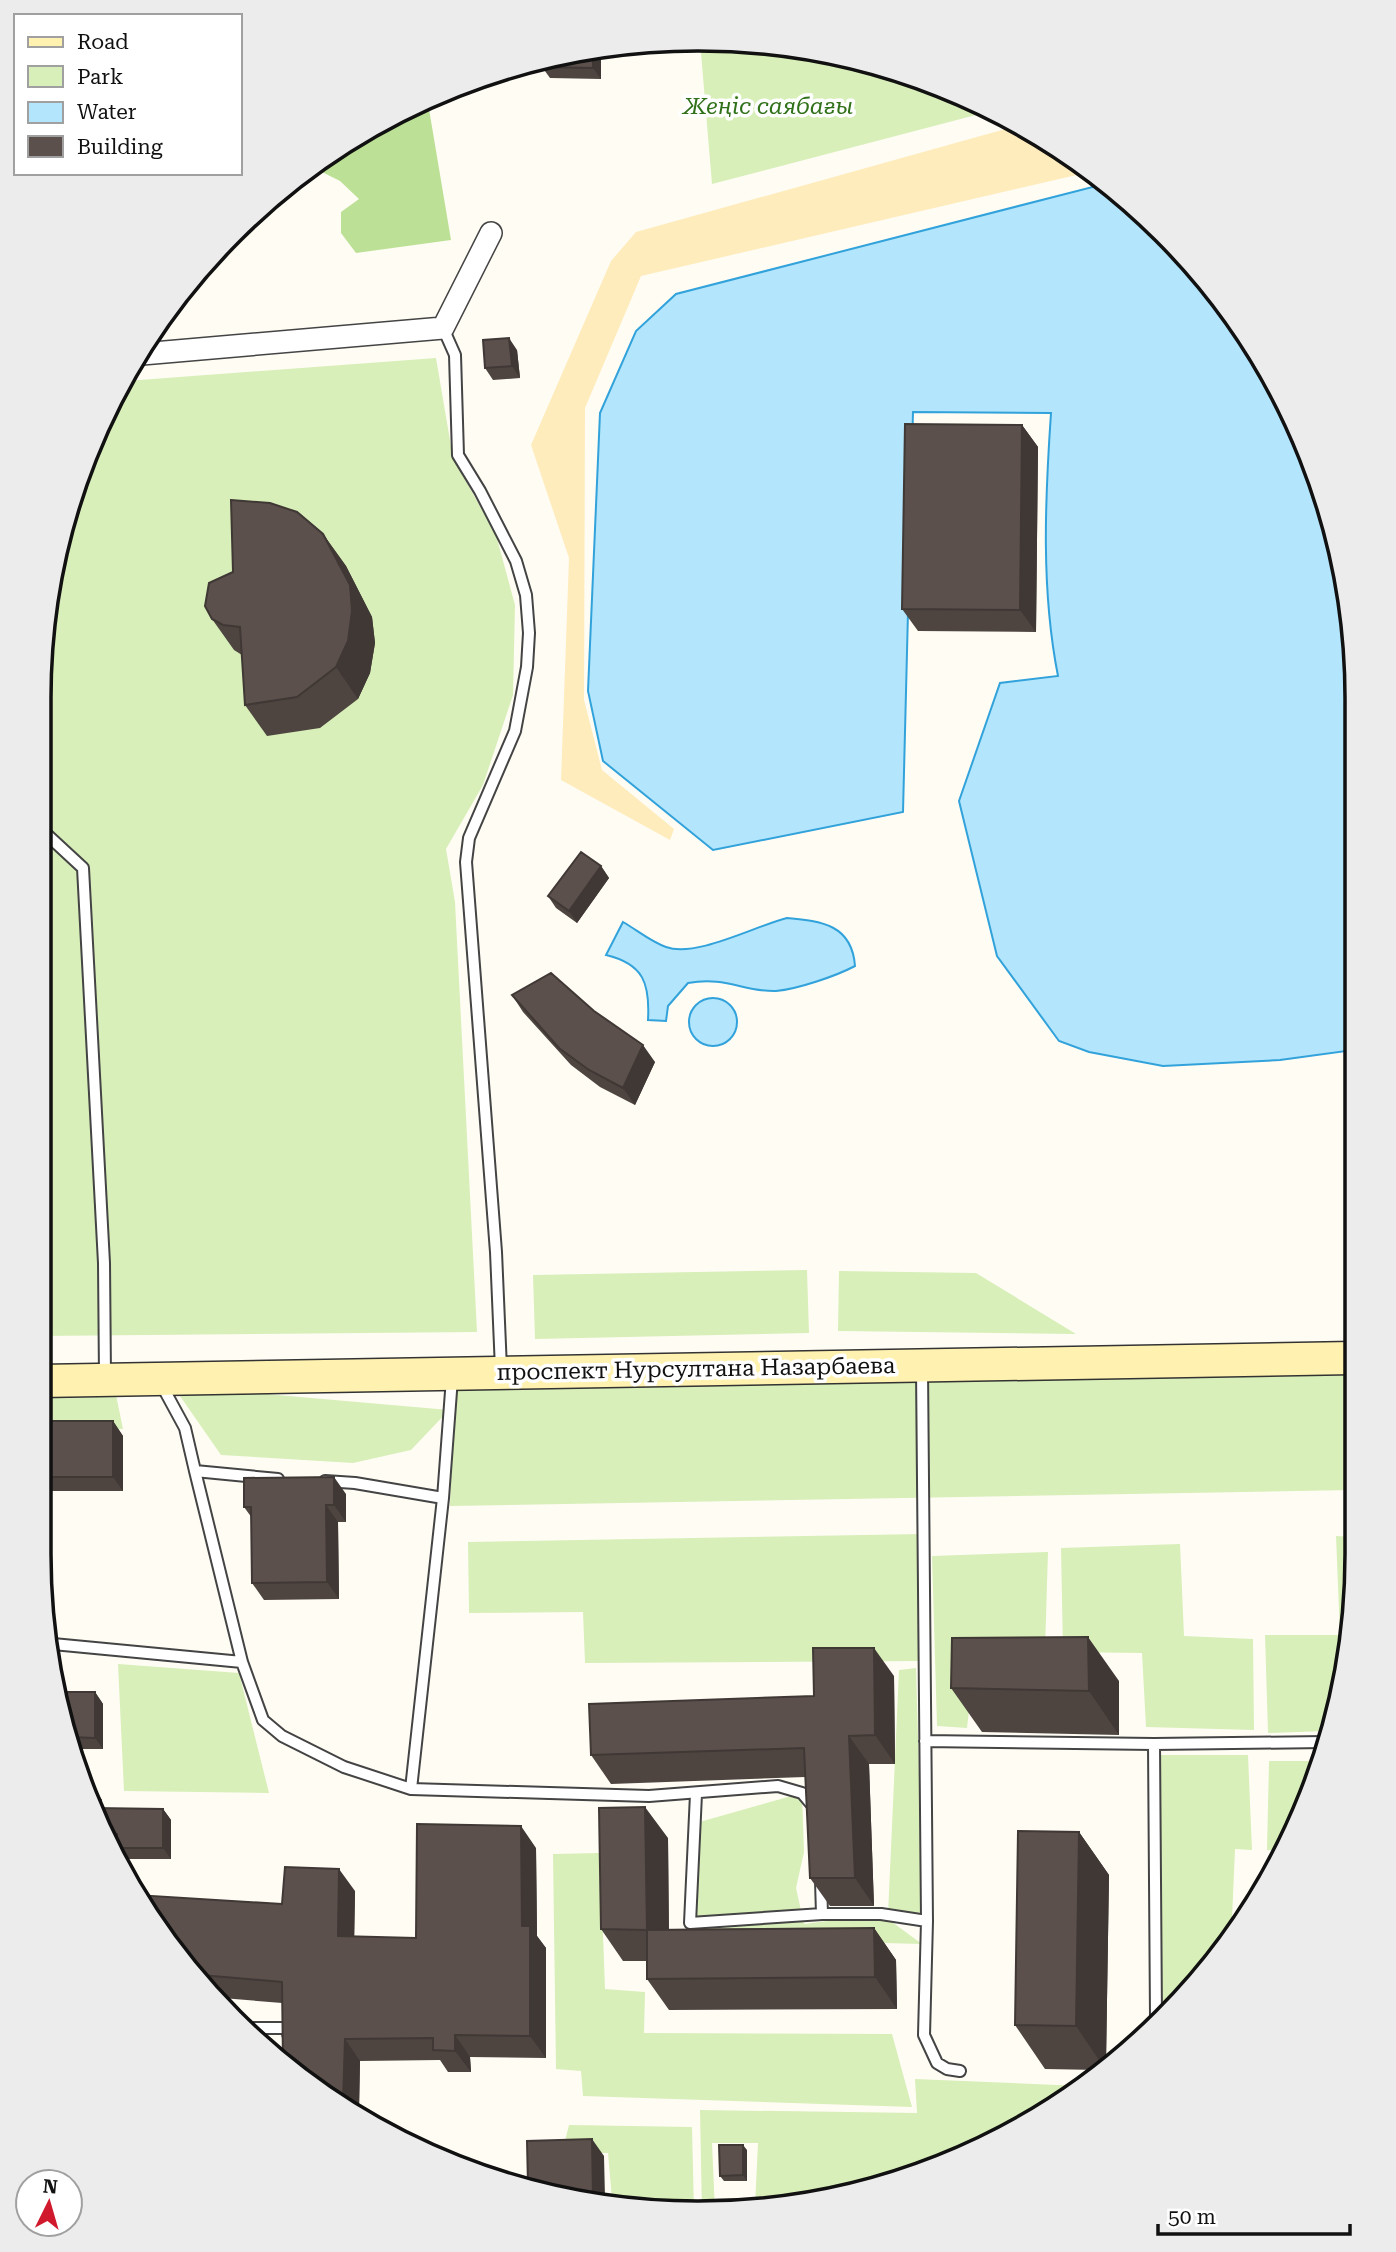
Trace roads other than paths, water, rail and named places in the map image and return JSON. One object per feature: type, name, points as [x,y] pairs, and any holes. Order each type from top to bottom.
[{"type":"main road","name":"проспект Нурсултана Назарбаева","points":[[51,1381],[1345,1358]]},
{"type":"street","points":[[150,353],[443,328],[491,233]]},
{"type":"lane","points":[[443,328],[455,355],[458,455],[516,561],[526,595],[529,634],[527,667],[515,731],[469,838],[466,862],[496,1252],[501,1373]]},
{"type":"lane","points":[[51,838],[83,868],[103,1250],[105,1380]]},
{"type":"lane","points":[[922,1365],[927,1922],[924,2035],[937,2063],[947,2069],[960,2071]]},
{"type":"lane","points":[[411,1789],[443,1498],[453,1374]]},
{"type":"lane","points":[[159,1379],[185,1428],[242,1662],[263,1720],[282,1736],[344,1767],[411,1789],[696,1794],[778,1786],[802,1793],[815,1809],[817,1822]]},
{"type":"lane","points":[[195,1471],[289,1480]]},
{"type":"lane","points":[[315,1481],[355,1482],[443,1498]]},
{"type":"lane","points":[[57,1644],[242,1662]]},
{"type":"lane","points":[[925,1741],[1154,1745],[1317,1742]]},
{"type":"lane","points":[[1154,1745],[1156,2012]]},
{"type":"lane","points":[[696,1794],[690,1923],[822,1914],[881,1914],[927,1922]]},
{"type":"lane","points":[[821,1875],[822,1914]]},
{"type":"lane","points":[[257,2028],[288,2028],[288,2042]]},
{"type":"water","points":[[1094,187],[1125,211],[1185,271],[1236,338],[1279,412],[1311,490],[1333,572],[1344,656],[1345,1051],[1280,1060],[1163,1066],[1089,1052],[1059,1041],[997,956],[959,801],[1000,683],[1058,676],[1049,611],[1046,545],[1051,413],[913,412],[903,812],[713,850],[603,761],[588,691],[600,413],[636,331],[676,294]]},
{"type":"water","points":[[787,918],[812,921],[833,928],[848,942],[855,966],[817,982],[776,991],[713,981],[688,983],[668,1006],[666,1021],[648,1020],[646,986],[637,970],[606,955],[623,922],[660,945],[678,949],[709,945]]},
{"type":"water","points":[[713,998],[730,1005],[737,1022],[730,1039],[713,1046],[696,1039],[689,1022],[696,1005]]},
{"type":"park label","name":"Жеңіс саябағы","points":[[768,106]]}]
